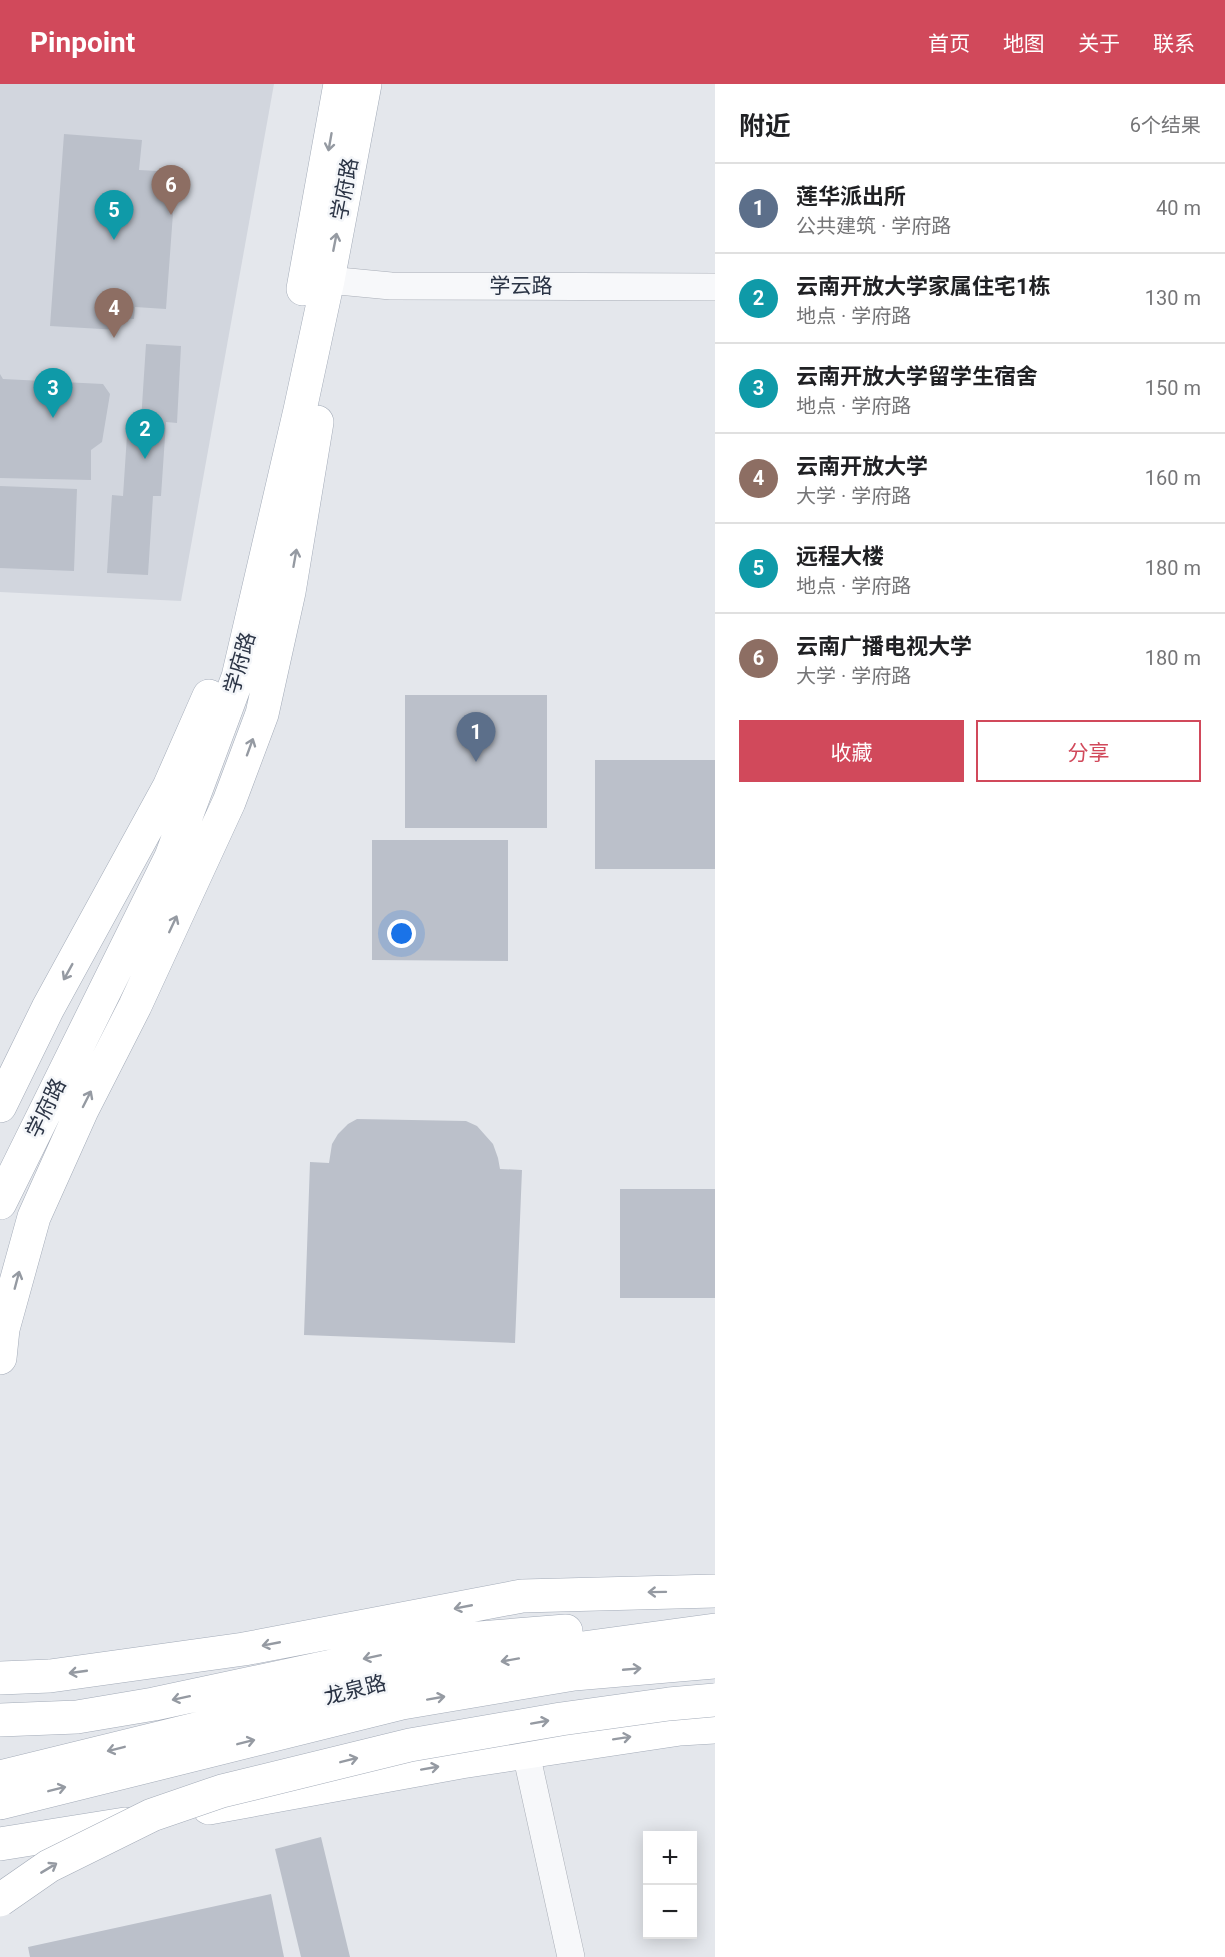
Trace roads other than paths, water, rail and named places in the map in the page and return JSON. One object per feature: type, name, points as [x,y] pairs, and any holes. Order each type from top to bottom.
[{"type":"main road","name":"学府路","points":[[0,1158],[153,849],[220,671],[274,439],[279,400],[306,275],[340,84]]},
{"type":"main road","name":"学府路","points":[[0,1203],[171,857],[238,676],[328,280],[365,84]]},
{"type":"main road","points":[[0,1358],[3,1329],[34,1217],[82,1110],[135,1006],[229,802],[262,714],[289,592],[317,429],[328,280]]},
{"type":"main road","name":"学府路","points":[[0,1106],[48,1008],[169,787],[220,671]]},
{"type":"main road","points":[[0,1678],[50,1676],[244,1649],[522,1596],[715,1591]]},
{"type":"main road","points":[[0,1720],[77,1717],[154,1704],[454,1640],[572,1651],[639,1623],[715,1624]]},
{"type":"main road","name":"龙泉路","points":[[0,1777],[396,1680],[715,1630]]},
{"type":"main road","name":"龙泉路","points":[[0,1803],[402,1703],[572,1651],[715,1662]]},
{"type":"main road","points":[[0,1900],[49,1866],[152,1815],[222,1791],[410,1745],[561,1719],[715,1700]]},
{"type":"main road","points":[[0,1844],[85,1831],[461,1762],[680,1729],[715,1727]]},
{"type":"street","name":"学云路","points":[[328,280],[390,286],[715,287]]},
{"type":"street","points":[[526,1753],[571,1957]]},
{"type":"place","name":"云南广播电视大学","points":[[171,215]]},
{"type":"place","name":"远程大楼","points":[[114,240]]},
{"type":"place","name":"云南开放大学","points":[[114,338]]},
{"type":"place","name":"云南开放大学留学生宿舍","points":[[53,418]]},
{"type":"place","name":"云南开放大学家属住宅1栋","points":[[145,459]]},
{"type":"place","name":"莲华派出所","points":[[476,762]]}]
